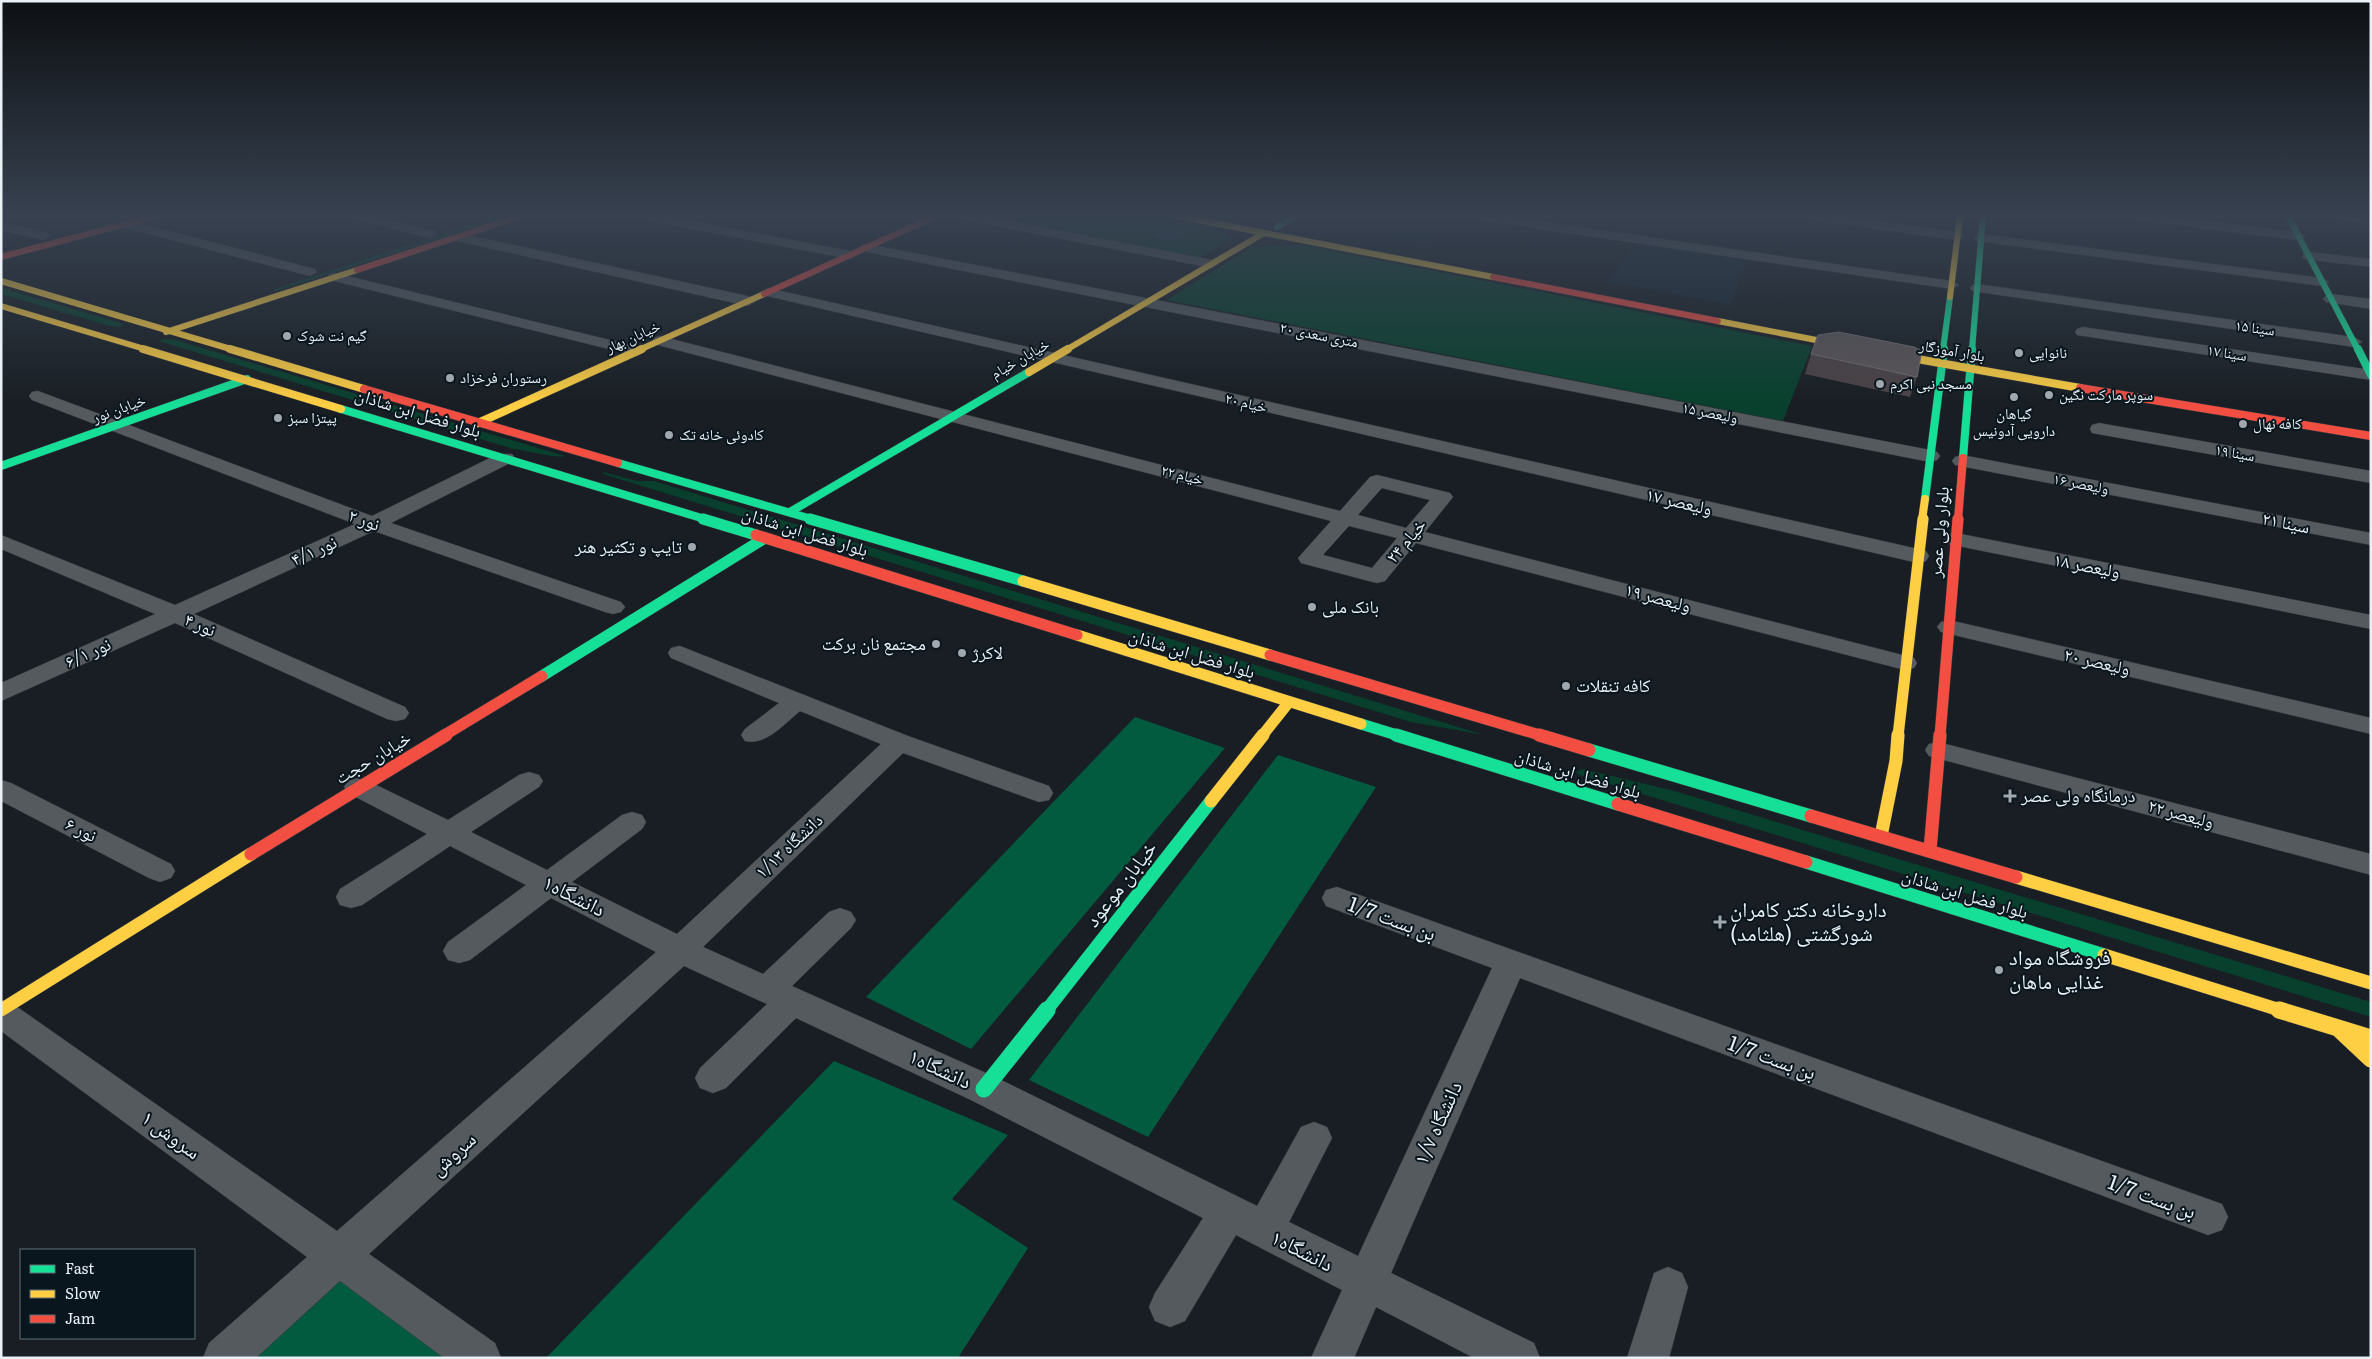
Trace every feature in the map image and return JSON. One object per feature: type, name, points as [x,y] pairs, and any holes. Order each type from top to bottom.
[{"type":"main road","points":[[131,344],[328,279]]},
{"type":"main road","name":"خیابان بهار","points":[[478,423],[796,279]]},
{"type":"main road","name":"خیابان خیام","points":[[790,512],[1186,279]]},
{"type":"main road","name":"بلوار آموزگار","points":[[1520,279],[1573,289]]},
{"type":"main road","name":"بلوار آموزگار","points":[[1527,279],[1942,361],[2371,424]]},
{"type":"main road","name":"بلوار ولی عصر","points":[[1881,836],[1900,762],[1905,663],[1942,361],[1952,285],[1955,279]]},
{"type":"main road","name":"بلوار ولی عصر","points":[[1930,850],[1934,763],[1949,627],[1977,288],[1974,279]]},
{"type":"main road","name":"بلوار فضل ابن شاذان","points":[[1,281],[478,423],[790,512],[1550,744],[1930,850],[2371,983]]},
{"type":"main road","points":[[2322,282],[2346,327]]},
{"type":"main road","points":[[256,289],[277,296]]},
{"type":"main road","name":"بلوار فضل ابن شاذان","points":[[1,306],[505,458],[1289,702],[1537,775],[2371,1038]]},
{"type":"main road","points":[[108,337],[170,317]]},
{"type":"main road","points":[[2358,336],[2371,375]]},
{"type":"main road","name":"خیابان نور","points":[[1,466],[247,379]]},
{"type":"main road","name":"بلوار آموزگار","points":[[2070,381],[2371,436]]},
{"type":"main road","points":[[572,479],[606,459]]},
{"type":"main road","name":"خیابان حجت","points":[[1,1012],[358,787],[618,631],[765,538]]},
{"type":"main road","name":"خیابان موعود","points":[[984,1090],[1289,702]]},
{"type":"main road","points":[[2338,1028],[2371,1059]]},
{"type":"street","points":[[345,279],[637,351]]},
{"type":"street","points":[[651,279],[748,301]]},
{"type":"street","name":"۲۰ متری سعدی","points":[[1030,279],[1490,369]]},
{"type":"street","points":[[1914,279],[1952,285]]},
{"type":"street","points":[[2302,279],[2322,282]]},
{"type":"street","name":"سینا ۱۵","points":[[1977,288],[2156,314],[2358,336]]},
{"type":"street","name":"خیام ۲۰","points":[[768,292],[899,324],[1440,448]]},
{"type":"street","points":[[2331,299],[2371,304]]},
{"type":"street","points":[[2346,327],[2358,336]]},
{"type":"street","name":"سینا ۱۷","points":[[2083,332],[2371,375]]},
{"type":"street","name":"خیام ۲۲","points":[[660,341],[1412,534]]},
{"type":"street","name":"ولیعصر ۱۵","points":[[1490,369],[1930,456]]},
{"type":"street","name":"نور ۲","points":[[38,396],[373,524],[613,607]]},
{"type":"street","name":"سینا ۱۹","points":[[2099,429],[2371,477]]},
{"type":"street","name":"ولیعصر ۱۷","points":[[1440,448],[1918,556]]},
{"type":"street","name":"نور ۴/۱","points":[[175,614],[373,524],[505,458]]},
{"type":"street","name":"ولیعصر ۱۶","points":[[1962,461],[2201,507]]},
{"type":"street","name":"خیام ۲۴","points":[[1377,481],[1443,497],[1412,534],[1377,576],[1309,558],[1348,517],[1377,481]]},
{"type":"street","name":"سینا ۲۱","points":[[2201,507],[2371,539]]},
{"type":"street","name":"ولیعصر ۱۹","points":[[1412,534],[1905,663]]},
{"type":"street","name":"ولیعصر ۱۸","points":[[1956,539],[2371,622]]},
{"type":"street","name":"نور ۴","points":[[1,541],[175,614],[396,713]]},
{"type":"street","name":"نور ۶/۱","points":[[1,692],[175,614]]},
{"type":"street","name":"ولیعصر ۲۰","points":[[1949,627],[2371,726]]},
{"type":"street","points":[[680,653],[796,702],[899,742],[1039,792]]},
{"type":"street","points":[[754,735],[796,702]]},
{"type":"street","name":"دانشگاه ۱/۱۳","points":[[680,950],[899,742]]},
{"type":"street","name":"ولیعصر ۲۲","points":[[1934,763],[2278,840],[2371,864]]},
{"type":"street","points":[[351,897],[529,781]]},
{"type":"street","name":"دانشگاه۱","points":[[358,787],[680,950],[984,1090],[1365,1283],[1519,1358]]},
{"type":"street","name":"نور ۶","points":[[1,789],[160,871]]},
{"type":"street","points":[[459,951],[632,822]]},
{"type":"street","name":"بن بست 1/7","points":[[1336,898],[2208,1217]]},
{"type":"street","points":[[713,1078],[840,920]]},
{"type":"street","name":"سروش","points":[[224,1358],[680,950]]},
{"type":"street","name":"دانشگاه ۱/۷","points":[[1332,1358],[1511,963]]},
{"type":"street","name":"سروش ۱","points":[[1,1012],[480,1358]]},
{"type":"street","points":[[1264,1232],[1314,1138]]},
{"type":"street","points":[[1170,1307],[1228,1213]]},
{"type":"street","points":[[1648,1358],[1668,1287]]},
{"type":"shaded area","points":[[1608,279],[1739,279],[1730,305],[1607,281]]},
{"type":"green space","points":[[304,279],[312,279],[276,291],[272,290]]},
{"type":"green space","points":[[1200,279],[1476,279],[1812,346],[1783,421],[1167,300]]},
{"type":"green space","points":[[1,288],[124,325],[119,327],[110,326],[1,294]]},
{"type":"green space","points":[[172,339],[565,456],[561,457],[513,449],[159,341]]},
{"type":"green space","points":[[603,472],[637,481],[654,481],[1484,735],[1411,722],[603,474]]},
{"type":"green space","points":[[1135,717],[1225,748],[971,1049],[866,997]]},
{"type":"green space","points":[[1278,755],[1376,787],[1148,1137],[1029,1080]]},
{"type":"green space","points":[[1582,769],[1671,790],[2371,1002],[2371,1017],[1580,775],[1576,772]]},
{"type":"green space","points":[[834,1061],[1008,1135],[952,1199],[1028,1248],[958,1358],[546,1358]]},
{"type":"green space","points":[[355,1268],[448,1358],[256,1358]]},
{"type":"building","points":[[1839,332],[1914,347],[1922,351],[1917,377],[1811,354],[1818,335]]},
{"type":"traffic: fast","points":[[1963,458],[1978,279]]},
{"type":"traffic: fast","points":[[2321,279],[2371,375]]},
{"type":"traffic: fast","points":[[1925,499],[1950,297]]},
{"type":"traffic: fast","points":[[790,512],[1029,372]]},
{"type":"traffic: fast","points":[[1,466],[247,379]]},
{"type":"traffic: fast","points":[[341,409],[756,535]]},
{"type":"traffic: fast","points":[[618,463],[1023,581]]},
{"type":"traffic: fast","points":[[542,676],[765,538]]},
{"type":"traffic: fast","points":[[1361,724],[1618,804]]},
{"type":"traffic: fast","points":[[1589,750],[1811,816]]},
{"type":"traffic: fast","points":[[984,1089],[1211,801]]},
{"type":"traffic: fast","points":[[1806,862],[2104,955]]},
{"type":"traffic: slow","points":[[166,332],[328,279]]},
{"type":"traffic: slow","points":[[1029,372],[1186,279]]},
{"type":"traffic: slow","points":[[1950,297],[1952,279]]},
{"type":"traffic: slow","points":[[1,281],[364,389]]},
{"type":"traffic: slow","points":[[478,423],[764,294]]},
{"type":"traffic: slow","points":[[1,306],[341,409]]},
{"type":"traffic: slow","points":[[1718,321],[1942,365],[2080,388]]},
{"type":"traffic: slow","points":[[1881,836],[1896,761],[1905,663],[1925,499]]},
{"type":"traffic: slow","points":[[1023,581],[1270,655]]},
{"type":"traffic: slow","points":[[1077,635],[1361,724]]},
{"type":"traffic: slow","points":[[1211,801],[1289,702]]},
{"type":"traffic: slow","points":[[1,1010],[251,854]]},
{"type":"traffic: slow","points":[[2016,877],[2371,983]]},
{"type":"traffic: slow","points":[[2104,955],[2371,1038]]},
{"type":"traffic: slow","points":[[2338,1028],[2371,1059]]},
{"type":"traffic: jam","points":[[764,294],[796,279]]},
{"type":"traffic: jam","points":[[1505,279],[1718,321]]},
{"type":"traffic: jam","points":[[2080,388],[2371,436]]},
{"type":"traffic: jam","points":[[364,389],[618,463]]},
{"type":"traffic: jam","points":[[1930,850],[1963,458]]},
{"type":"traffic: jam","points":[[756,535],[1077,635]]},
{"type":"traffic: jam","points":[[1270,655],[1589,750]]},
{"type":"traffic: jam","points":[[251,854],[542,676]]},
{"type":"traffic: jam","points":[[1618,804],[1806,862]]},
{"type":"traffic: jam","points":[[1811,816],[2016,877]]},
{"type":"place","name":"گیم نت شوک","points":[[287,336]]},
{"type":"place","name":"نانوایی","points":[[2019,353]]},
{"type":"place","name":"رستوران فرخزاد","points":[[450,378]]},
{"type":"place","name":"مسجد نبی اکرم","points":[[1880,384]]},
{"type":"place","name":"سوپر مارکت نگین","points":[[2049,395]]},
{"type":"place","name":"گیاهان دارویی آدونیس","points":[[2014,397]]},
{"type":"place","name":"پیتزا سبز","points":[[278,418]]},
{"type":"place","name":"کافه نهال","points":[[2243,424]]},
{"type":"place","name":"کادوئی خانه تک","points":[[669,435]]},
{"type":"place","name":"تایپ و تکثیر هنر","points":[[692,547]]},
{"type":"place","name":"بانک ملی","points":[[1312,607]]},
{"type":"place","name":"مجتمع نان برکت","points":[[936,644]]},
{"type":"place","name":"لاکرژ","points":[[962,653]]},
{"type":"place","name":"کافه تنقلات","points":[[1566,686]]},
{"type":"place","name":"درمانگاه ولی عصر","points":[[2010,796]]},
{"type":"place","name":"داروخانه دکتر کامران شورگشتی (هلثامد)","points":[[1720,922]]},
{"type":"place","name":"فروشگاه مواد غذایی ماهان","points":[[1999,970]]}]
